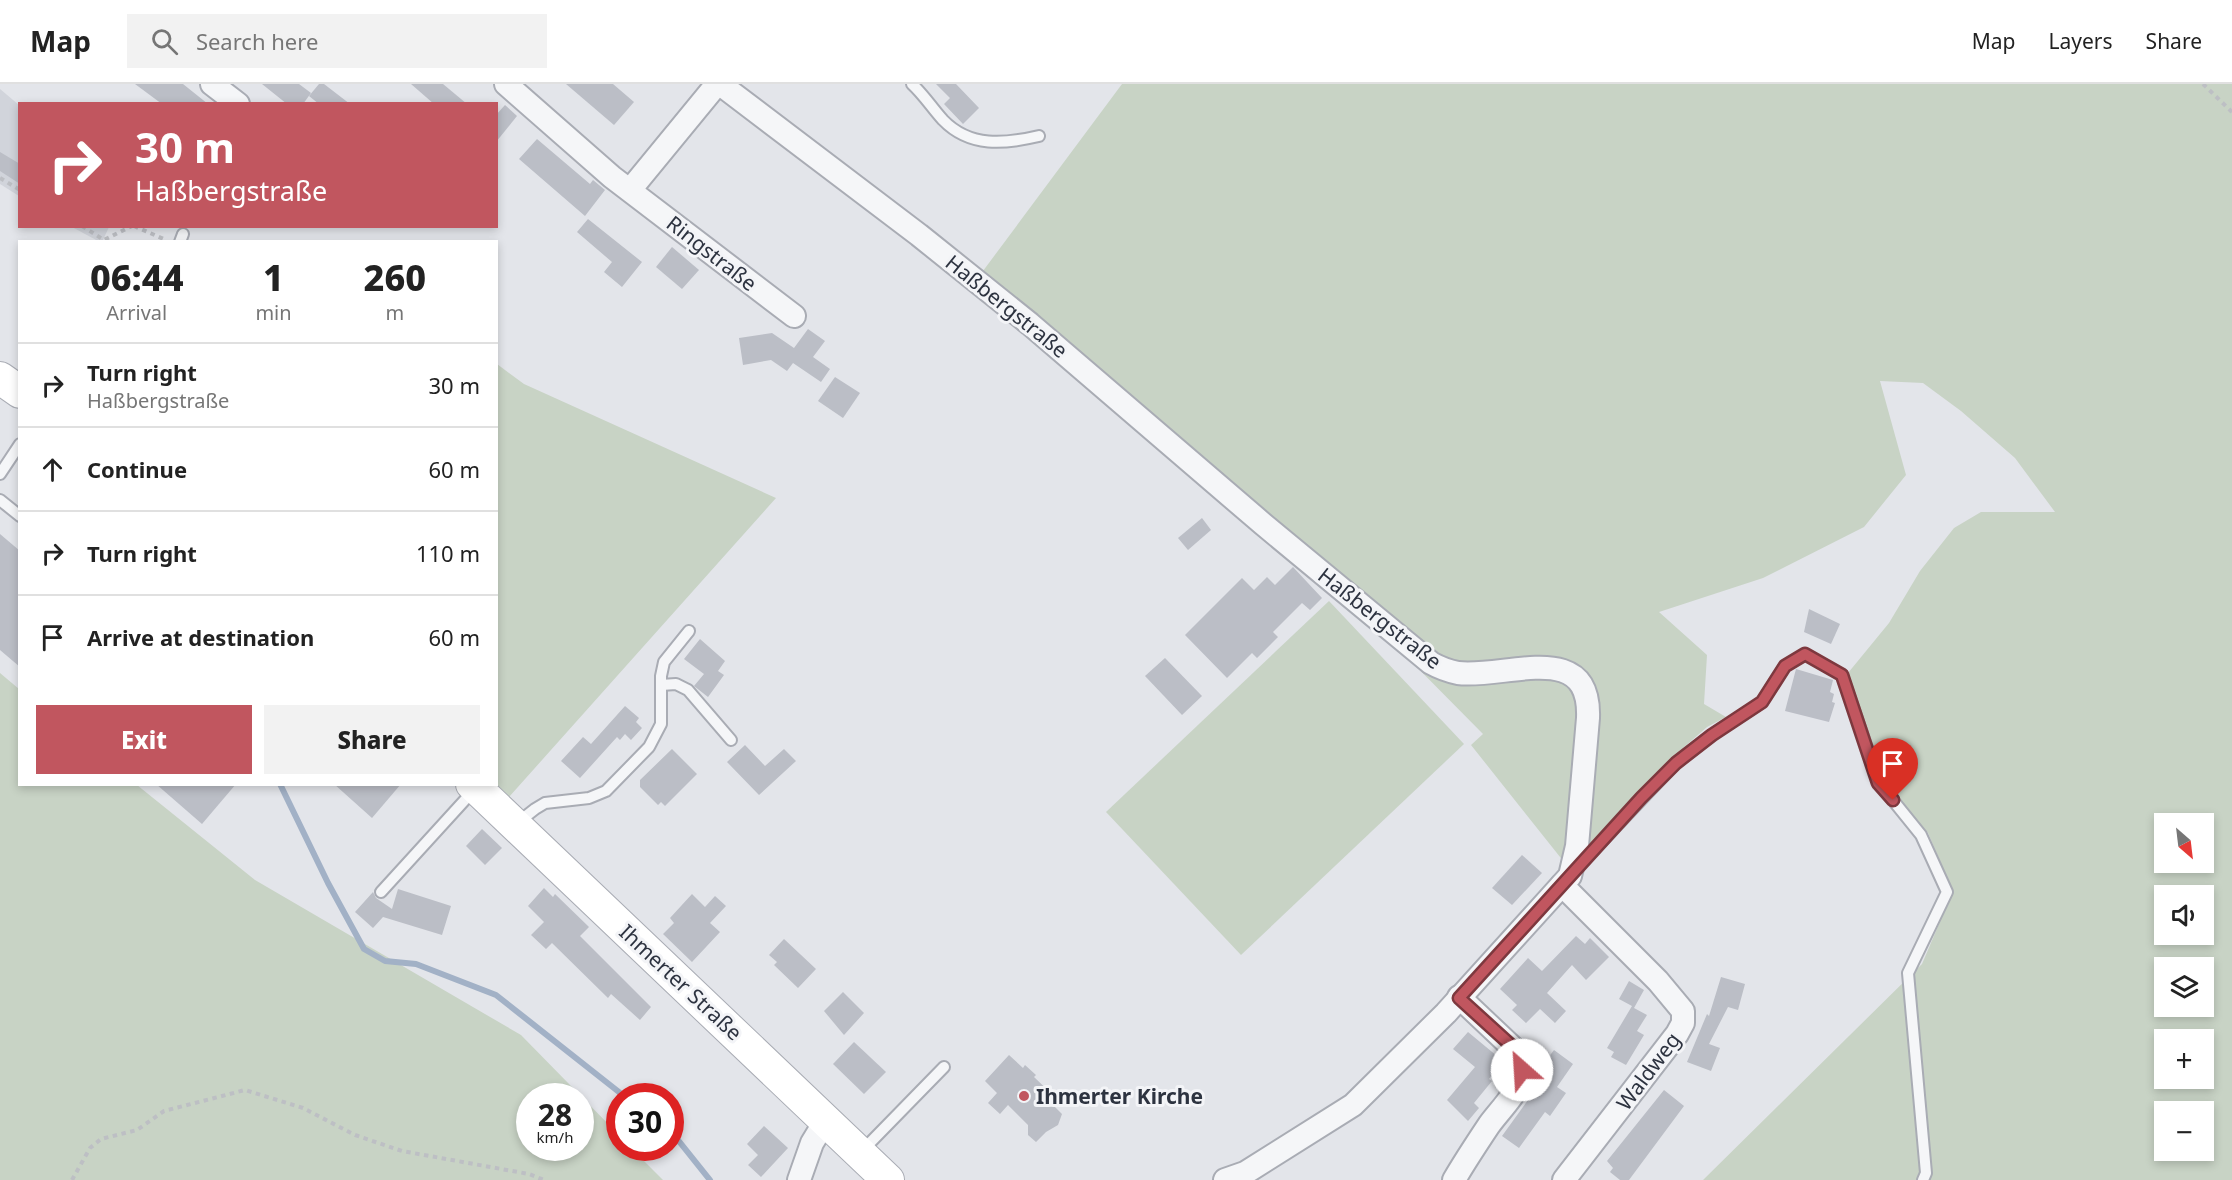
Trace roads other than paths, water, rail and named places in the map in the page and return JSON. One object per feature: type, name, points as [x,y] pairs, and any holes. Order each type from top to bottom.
[{"type":"main road","points":[[0,378],[18,391]]},
{"type":"main road","name":"Ihmerter Straße","points":[[474,786],[888,1180]]},
{"type":"street","points":[[212,84],[234,102]]},
{"type":"street","name":"Ringstraße","points":[[506,84],[630,190],[794,316]]},
{"type":"street","points":[[630,190],[718,84]]},
{"type":"street","name":"Haßbergstraße","points":[[718,84],[919,235],[1030,324],[1263,524],[1431,663],[1444,670],[1458,673],[1558,669],[1576,678],[1583,685],[1589,701],[1577,846],[1566,880],[1412,1048],[1353,1105],[1245,1173],[1225,1180]]},
{"type":"street","name":"Waldweg","points":[[1564,1180],[1677,1034],[1683,1023],[1683,1011],[1566,880]]},
{"type":"street","points":[[1454,1180],[1470,1153],[1514,1092],[1522,1070],[1514,1048],[1459,998]]},
{"type":"street","points":[[799,1180],[813,1143],[826,1119]]},
{"type":"lane","points":[[912,84],[924,95],[943,120],[963,135],[987,142],[1009,143],[1039,136]]},
{"type":"lane","points":[[0,474],[18,447]]},
{"type":"lane","points":[[0,500],[18,514]]},
{"type":"lane","points":[[515,825],[545,803],[589,798],[606,791],[648,747],[661,724],[661,685],[664,662],[689,631]]},
{"type":"lane","points":[[1566,880],[1676,763],[1712,735],[1762,702],[1785,666],[1805,654],[1842,675],[1878,783],[1921,836],[1947,892],[1908,973],[1926,1173],[1923,1180]]},
{"type":"lane","points":[[661,685],[676,684],[688,690],[731,740]]},
{"type":"lane","points":[[381,892],[474,786]]},
{"type":"lane","points":[[861,1153],[944,1067]]},
{"type":"waterway","points":[[281,786],[328,883],[364,949],[385,961],[416,964],[496,995],[608,1083]]},
{"type":"waterway","points":[[684,1148],[710,1180]]},
{"type":"place","name":"Ihmerter Kirche","points":[[1024,1096]]}]
